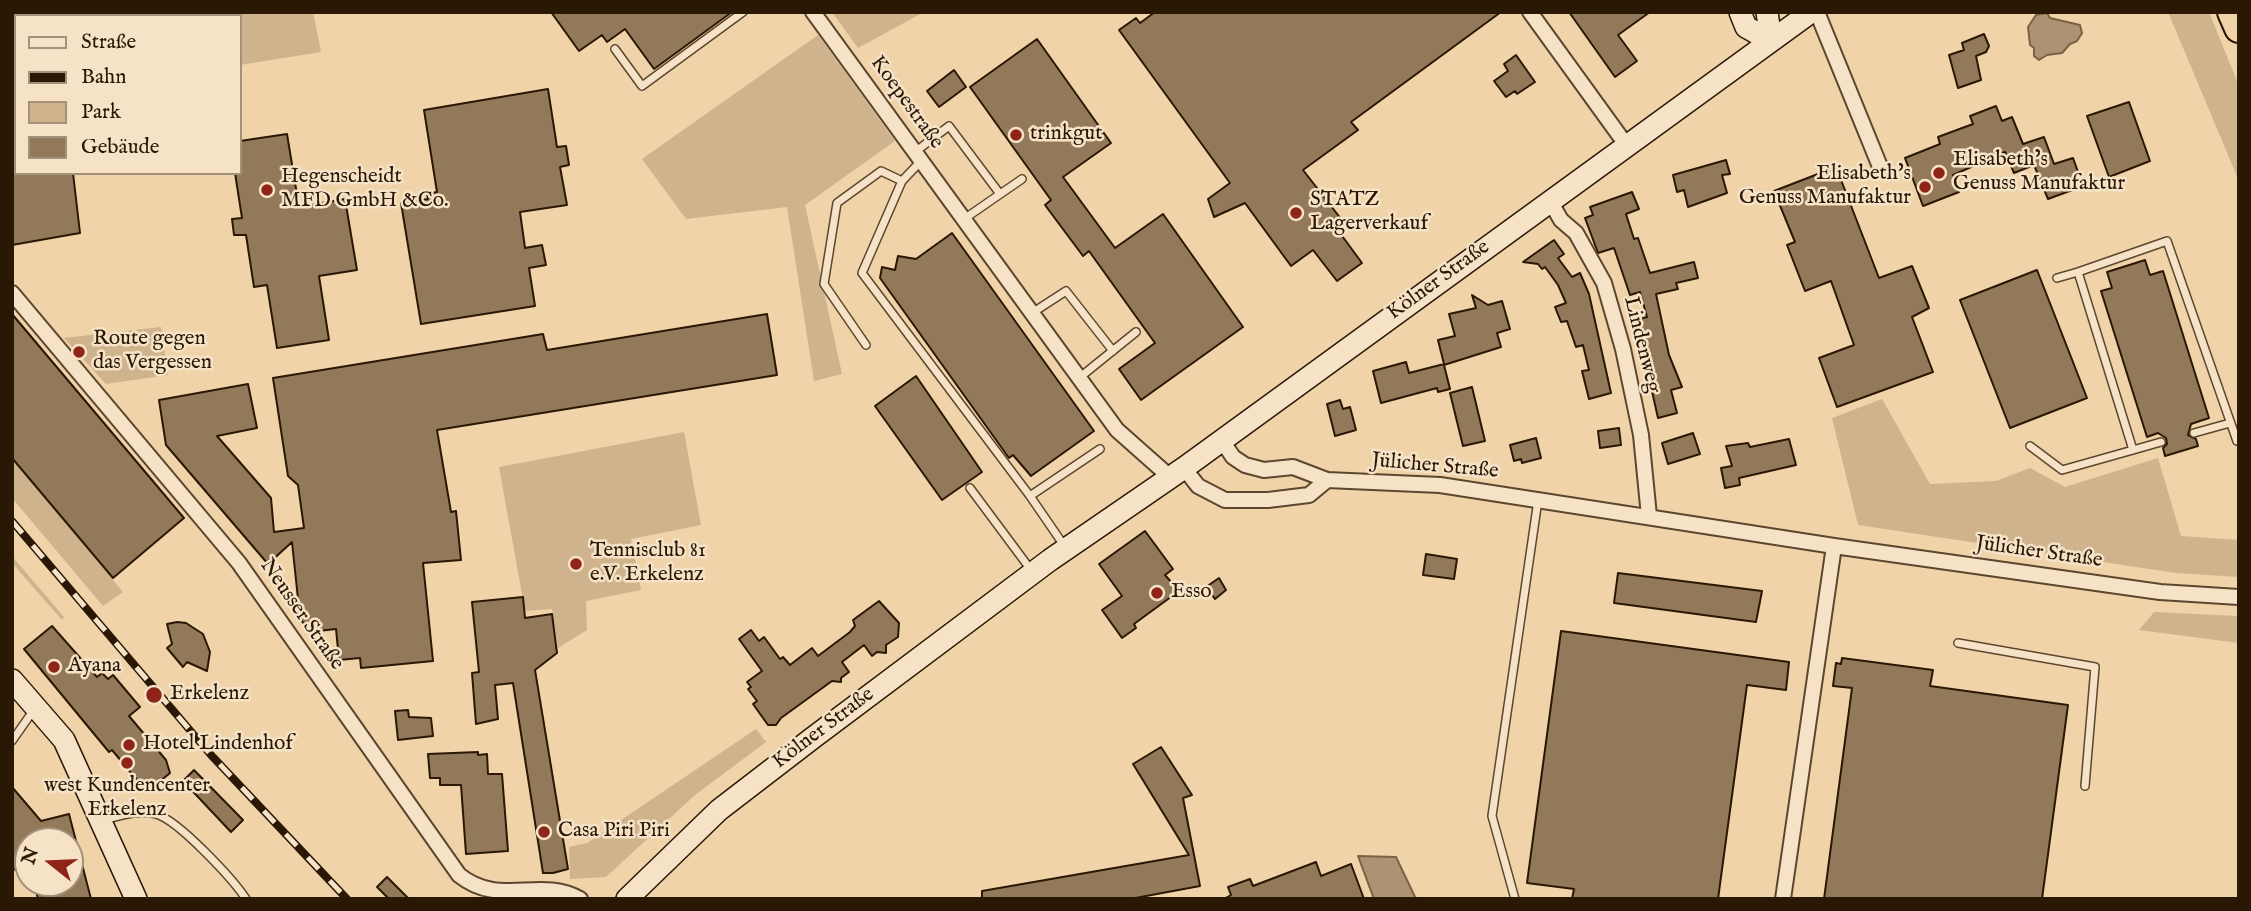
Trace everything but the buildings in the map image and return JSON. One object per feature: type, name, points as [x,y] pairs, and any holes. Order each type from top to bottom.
[{"type":"highway","points":[[2232,12],[2239,28]]},
{"type":"main road","points":[[1740,12],[1746,27],[1771,41]]},
{"type":"main road","points":[[1767,12],[1771,41]]},
{"type":"main road","name":"Kölner Straße","points":[[627,899],[719,810],[1033,573],[1177,472],[1811,12]]},
{"type":"main road","points":[[12,680],[64,740],[136,899]]},
{"type":"street","name":"Koepestraße","points":[[813,12],[1117,430],[1177,472]]},
{"type":"street","points":[[1530,12],[1627,146]]},
{"type":"street","points":[[1817,12],[1881,169]]},
{"type":"street","name":"Lindenweg","points":[[1550,201],[1561,220],[1576,233],[1604,283],[1641,435],[1649,516]]},
{"type":"street","name":"Neusser Straße","points":[[12,293],[240,563],[459,875],[483,890],[498,893],[553,891],[580,899]]},
{"type":"street","name":"Jülicher Straße","points":[[1221,439],[1233,457],[1245,465],[1264,470],[1293,467],[1327,480],[1440,485],[1834,546],[2160,592],[2239,597]]},
{"type":"street","points":[[1177,472],[1225,500],[1268,500],[1309,495],[1327,480]]},
{"type":"street","points":[[1783,899],[1834,546]]},
{"type":"lane","points":[[615,49],[642,86],[743,12]]},
{"type":"lane","points":[[1000,194],[948,126],[918,156],[902,181],[862,273],[1030,496],[1066,549]]},
{"type":"lane","points":[[866,345],[824,284],[837,203],[881,171],[902,181]]},
{"type":"lane","points":[[964,219],[1022,179]]},
{"type":"lane","points":[[2057,278],[2167,241],[2236,441]]},
{"type":"lane","points":[[2078,272],[2133,450]]},
{"type":"lane","points":[[1032,313],[1066,292],[1112,351]]},
{"type":"lane","points":[[1079,378],[1136,332]]},
{"type":"lane","points":[[2194,433],[2230,423]]},
{"type":"lane","points":[[2031,446],[2062,470],[2161,442]]},
{"type":"lane","points":[[1030,496],[1100,449]]},
{"type":"lane","points":[[970,488],[1033,573]]},
{"type":"lane","points":[[1515,899],[1492,816],[1538,499]]},
{"type":"lane","points":[[1958,643],[2095,667],[2085,786]]},
{"type":"lane","points":[[12,741],[36,708]]},
{"type":"lane","points":[[102,820],[148,812],[168,819],[215,863],[246,899]]},
{"type":"green space","points":[[313,12],[321,52],[242,65],[242,14],[92,14]]},
{"type":"green space","points":[[832,12],[924,12],[858,48]]},
{"type":"green space","points":[[2168,12],[2209,12],[2239,86],[2239,181]]},
{"type":"green space","points":[[818,35],[895,141],[805,205],[842,374],[814,381],[787,207],[686,219],[642,159]]},
{"type":"green space","points":[[161,327],[168,375],[106,384],[64,338]]},
{"type":"green space","points":[[1882,399],[1930,484],[1996,481],[2030,468],[2065,487],[2158,458],[2181,536],[2239,540],[2239,577],[2176,573],[1858,525],[1832,418]]},
{"type":"green space","name":"Tennisclub 81 e.V. Erkelenz","points":[[684,432],[701,525],[631,539],[641,590],[586,601],[587,630],[558,648],[552,609],[525,611],[499,467]]},
{"type":"green space","points":[[12,459],[123,592],[103,606],[12,498]]},
{"type":"green space","points":[[12,556],[64,617],[62,620],[12,563]]},
{"type":"green space","points":[[2154,612],[2239,616],[2239,643],[2139,630]]},
{"type":"green space","points":[[756,729],[766,742],[695,795],[606,877],[570,879],[569,847],[587,843]]},
{"type":"shaded area","points":[[2047,13],[2050,18],[2080,25],[2082,33],[2077,41],[2062,53],[2047,55],[2039,60],[2034,56],[2034,48],[2030,45],[2028,27],[2036,15]]},
{"type":"shaded area","points":[[1358,856],[1396,857],[1416,899],[1374,899]]},
{"type":"railway","points":[[12,521],[211,755],[347,899]]},
{"type":"place","name":"trinkgut","points":[[1016,135]]},
{"type":"place","name":"Elisabeth’s Genuss Manufaktur","points":[[1939,173]]},
{"type":"place","name":"Elisabeth's Genuss Manufaktur","points":[[1925,187]]},
{"type":"place","name":"Hegenscheidt MFD GmbH &Co.","points":[[267,190]]},
{"type":"place","name":"STATZ Lagerverkauf","points":[[1296,213]]},
{"type":"place","name":"Route gegen das Vergessen","points":[[79,352]]},
{"type":"place","name":"Tennisclub 81 e.V. Erkelenz","points":[[576,564]]},
{"type":"place","name":"Esso","points":[[1157,593]]},
{"type":"place","name":"Ayana","points":[[54,667]]},
{"type":"place","name":"Erkelenz","points":[[154,695]]},
{"type":"place","name":"Hotel Lindenhof","points":[[129,745]]},
{"type":"place","name":"west Kundencenter Erkelenz","points":[[127,763]]},
{"type":"place","name":"Casa Piri Piri","points":[[544,832]]}]
